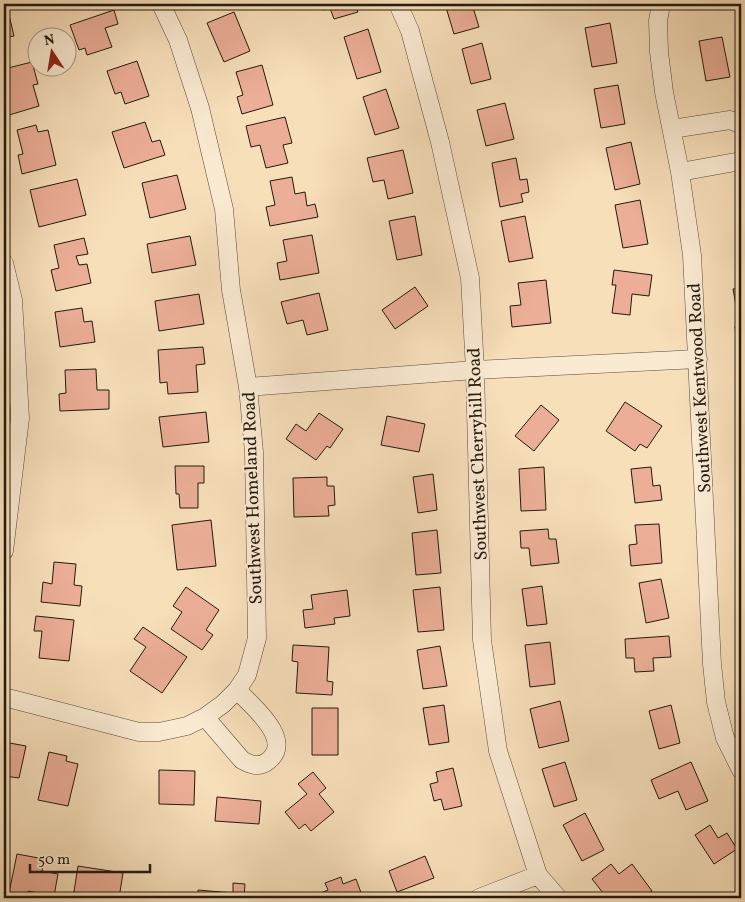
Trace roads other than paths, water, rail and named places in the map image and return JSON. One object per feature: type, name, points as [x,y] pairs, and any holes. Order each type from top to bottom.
[{"type":"street","name":"Southwest Homeland Road","points":[[4,697],[139,732],[159,732],[187,726],[205,718],[237,690],[247,675],[257,638],[254,452],[248,387],[231,290],[224,209],[200,108],[178,40],[161,4]]},
{"type":"street","name":"Southwest Cherryhill Road","points":[[398,4],[410,31],[440,142],[470,278],[475,370],[482,640],[498,751],[538,874],[558,898]]},
{"type":"street","name":"Southwest Kentwood Road","points":[[661,4],[658,21],[659,52],[692,255],[712,664],[716,702],[725,738],[741,770]]},
{"type":"street","points":[[672,129],[730,120],[741,124]]},
{"type":"street","points":[[680,172],[741,160]]},
{"type":"street","points":[[4,263],[13,300],[20,418],[4,550]]},
{"type":"street","points":[[248,387],[475,370],[698,359]]},
{"type":"street","points":[[205,718],[242,760],[258,766],[266,763],[275,752],[276,744],[272,727],[237,690]]},
{"type":"street","points":[[479,898],[538,874]]}]
